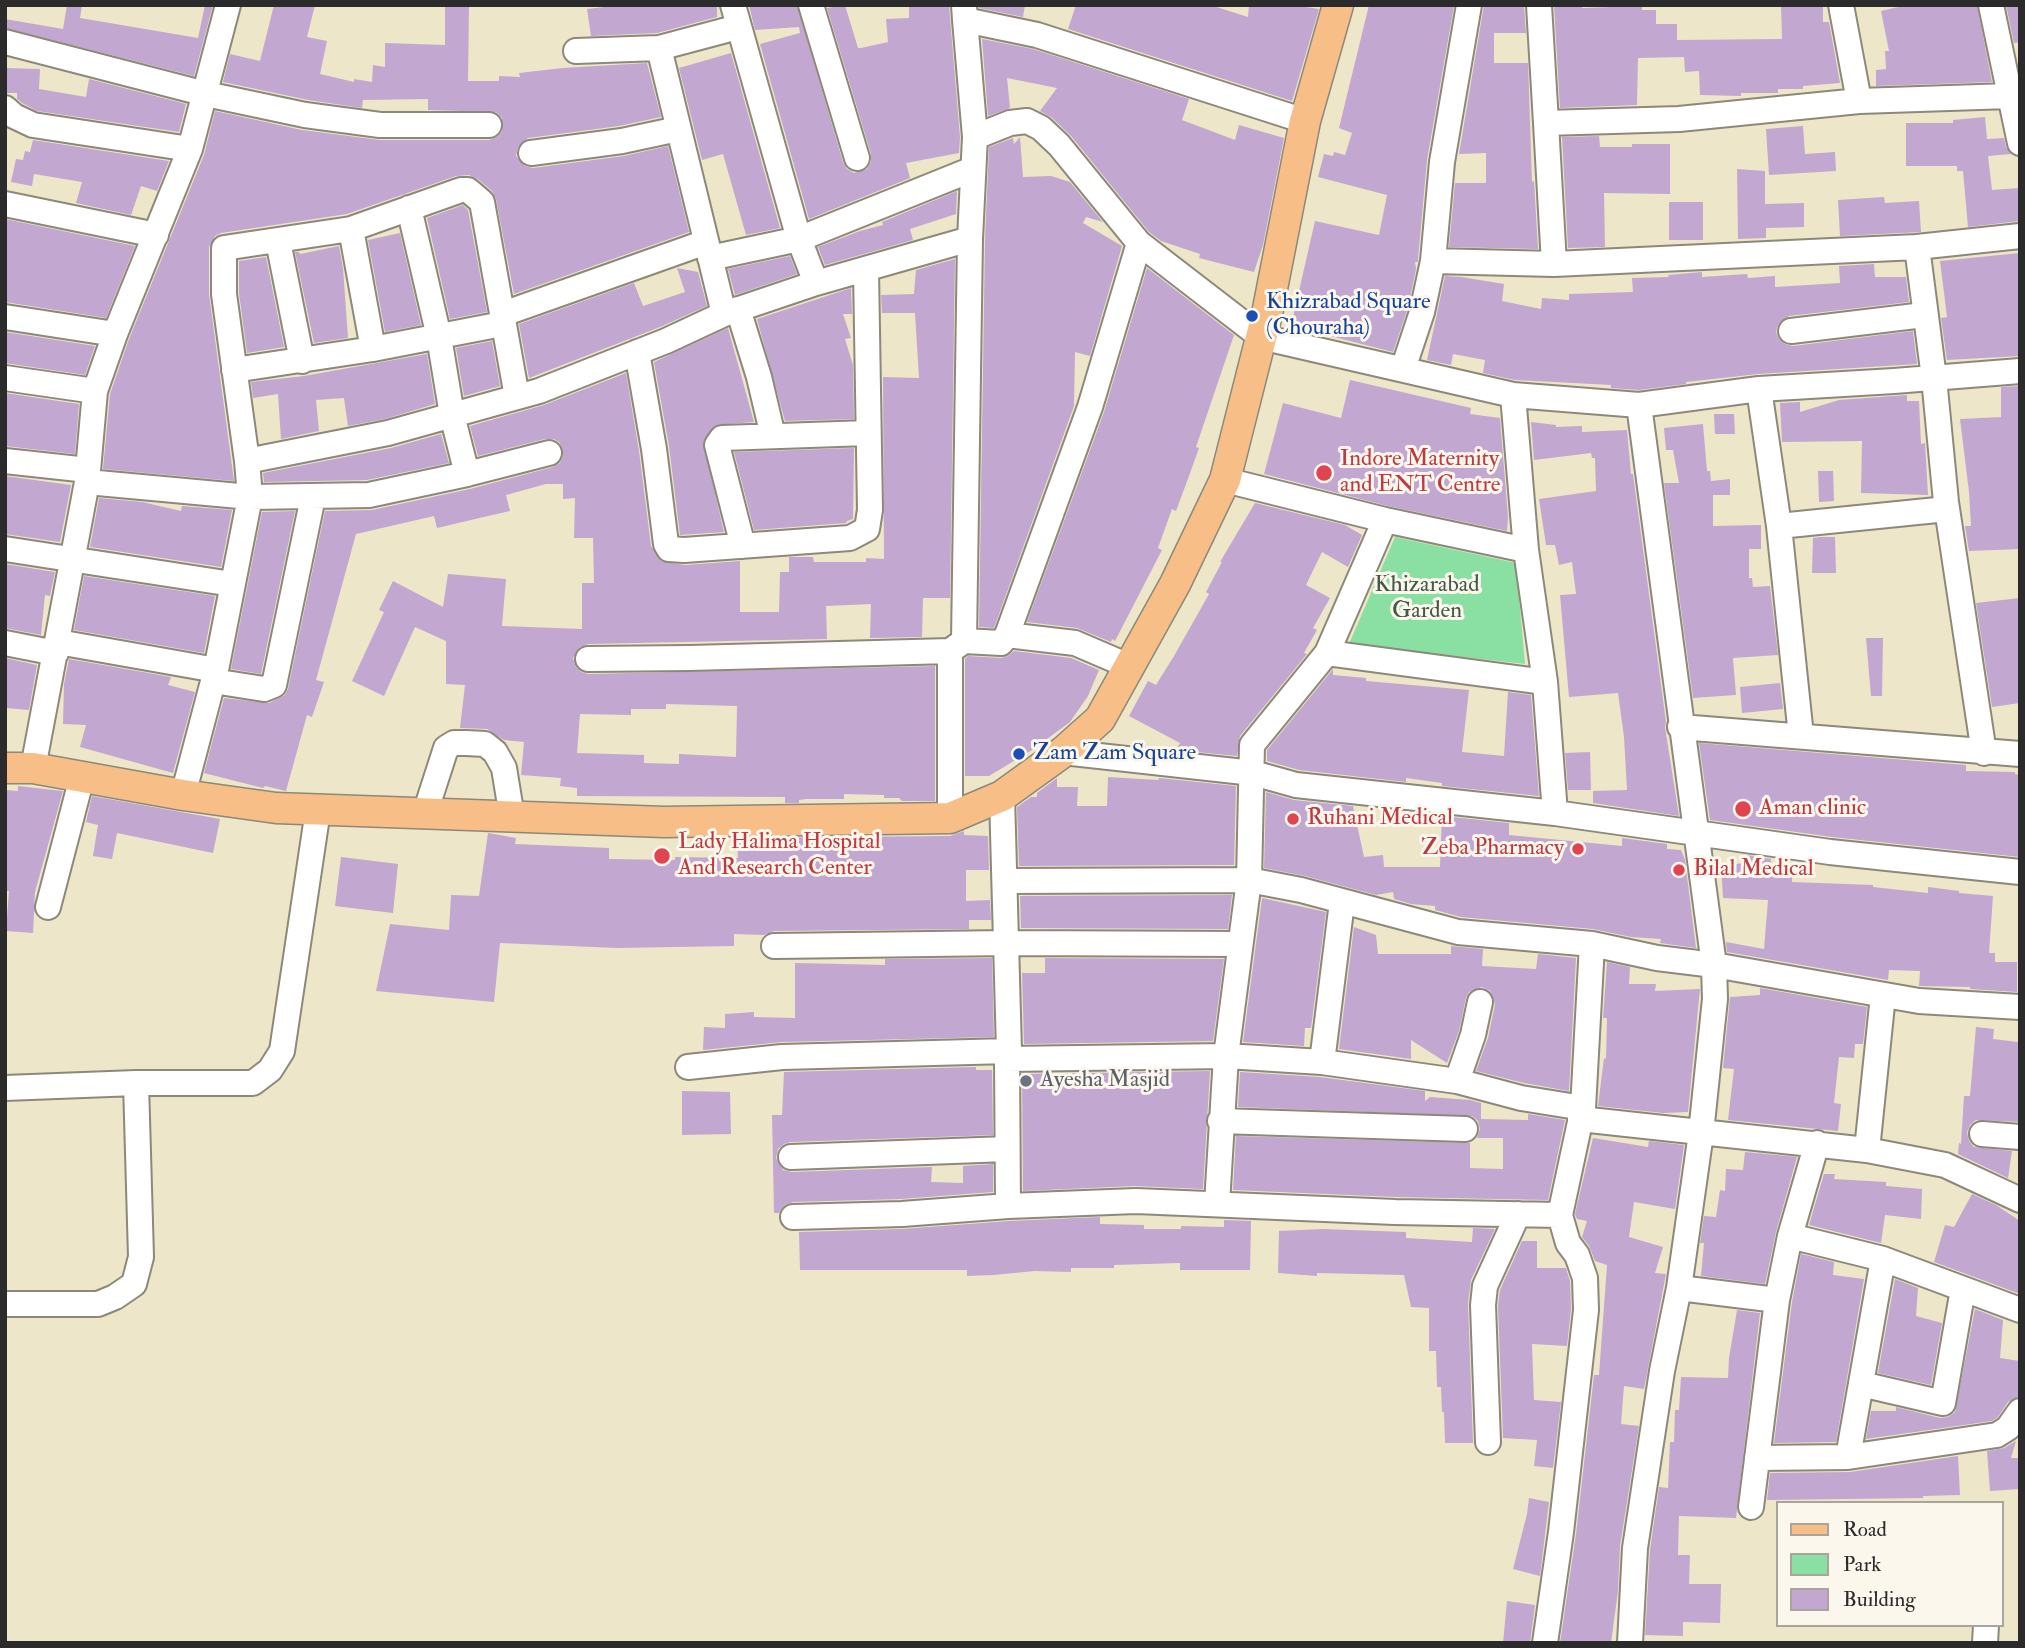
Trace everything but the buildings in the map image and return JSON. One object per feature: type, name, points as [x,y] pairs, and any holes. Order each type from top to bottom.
[{"type":"main road","points":[[19,768],[276,808],[664,822],[950,818],[1002,796],[1063,752],[1100,719],[1175,584],[1225,480],[1261,337],[1305,121],[1338,5]]},
{"type":"street","points":[[19,768],[57,647],[87,476],[95,391],[115,334],[190,149],[228,5]]},
{"type":"street","points":[[811,5],[857,158]]},
{"type":"street","points":[[1403,369],[1422,312],[1433,261],[1442,162],[1469,5]]},
{"type":"street","points":[[1539,5],[1554,264]]},
{"type":"street","points":[[1841,5],[1859,101]]},
{"type":"street","points":[[1991,5],[2020,143]]},
{"type":"street","points":[[950,818],[975,137],[965,13],[1305,121]]},
{"type":"street","points":[[576,51],[659,48],[735,16],[799,239],[816,283]]},
{"type":"street","points":[[5,42],[206,94],[305,115],[380,125],[489,125]]},
{"type":"street","points":[[659,48],[708,250],[759,377],[773,436]]},
{"type":"street","points":[[1546,123],[1679,119],[1859,101],[2010,96]]},
{"type":"street","points":[[8,120],[190,149]]},
{"type":"street","points":[[975,137],[1010,123],[1027,121],[1041,128],[1059,145],[1139,243],[1261,337],[1513,395],[1639,405],[1759,389],[2020,370]]},
{"type":"street","points":[[531,152],[622,141],[678,129]]},
{"type":"street","points":[[234,370],[439,337],[503,319],[708,250],[799,239],[973,169]]},
{"type":"street","points":[[183,795],[226,629],[232,584],[250,498],[224,294],[224,248],[351,229],[461,190],[468,190],[482,202],[517,397]]},
{"type":"street","points":[[5,204],[156,234]]},
{"type":"street","points":[[409,208],[467,474]]},
{"type":"street","points":[[351,229],[373,349]]},
{"type":"street","points":[[1433,261],[1554,264],[1917,247],[2020,236]]},
{"type":"street","points":[[247,461],[388,433],[539,391],[731,311],[816,283],[970,239]]},
{"type":"street","points":[[278,241],[302,361]]},
{"type":"street","points":[[588,659],[690,659],[1001,643],[1007,635],[1090,407],[1139,243]]},
{"type":"street","points":[[1917,247],[1947,509],[1984,753]]},
{"type":"street","points":[[637,352],[654,449],[666,544],[669,549],[850,538],[867,529],[870,510],[866,270]]},
{"type":"street","points":[[1791,331],[1924,315]]},
{"type":"street","points":[[5,317],[115,334]]},
{"type":"street","points":[[5,378],[95,391]]},
{"type":"street","points":[[1759,389],[1779,526],[1801,736]]},
{"type":"street","points":[[1513,395],[1526,550],[1545,682],[1555,813]]},
{"type":"street","points":[[1630,1643],[1635,1548],[1662,1371],[1679,1288],[1701,1133],[1715,999],[1714,965],[1680,727],[1639,405]]},
{"type":"street","points":[[743,546],[718,442],[722,438],[868,433]]},
{"type":"street","points":[[5,461],[87,476],[250,498],[369,495],[550,453]]},
{"type":"street","points":[[1225,480],[1385,520],[1526,550]]},
{"type":"street","points":[[5,643],[57,647],[215,676],[264,689],[274,685],[313,497]]},
{"type":"street","points":[[1779,526],[1947,509]]},
{"type":"street","points":[[1217,1204],[1226,1056],[1249,880],[1252,745],[1326,653],[1385,520]]},
{"type":"street","points":[[5,549],[232,584]]},
{"type":"street","points":[[1007,635],[1075,643],[1131,667]]},
{"type":"street","points":[[1326,653],[1545,682]]},
{"type":"street","points":[[1680,727],[2020,754]]},
{"type":"street","points":[[425,813],[446,748],[454,743],[466,743],[485,744],[495,752],[504,768],[512,817]]},
{"type":"street","points":[[1063,752],[1253,773],[1296,785],[1555,813],[1830,852],[2020,872]]},
{"type":"street","points":[[48,908],[82,777]]},
{"type":"street","points":[[1002,796],[1007,943],[1008,1206]]},
{"type":"street","points":[[5,1088],[136,1083],[253,1083],[270,1070],[282,1052],[318,810]]},
{"type":"street","points":[[1006,881],[1249,880],[1458,932],[1592,944],[1657,958],[1714,965],[1919,1002],[2020,1007]]},
{"type":"street","points":[[1322,1062],[1342,902]]},
{"type":"street","points":[[774,946],[1240,944]]},
{"type":"street","points":[[1545,1643],[1561,1532],[1586,1310],[1585,1278],[1577,1255],[1568,1243],[1560,1215],[1581,1114],[1592,944]]},
{"type":"street","points":[[1867,1150],[1883,995]]},
{"type":"street","points":[[1457,1081],[1473,1034],[1480,1002]]},
{"type":"street","points":[[688,1067],[782,1057],[1008,1055],[1226,1056],[1322,1062],[1457,1081],[1581,1114],[1701,1133],[1867,1150],[1945,1165],[2020,1200]]},
{"type":"street","points":[[5,1304],[98,1304],[115,1297],[134,1284],[141,1257],[136,1083]]},
{"type":"street","points":[[1220,1121],[1465,1129]]},
{"type":"street","points":[[1982,1134],[2020,1137]]},
{"type":"street","points":[[1751,1507],[1777,1300],[1790,1236],[1817,1143]]},
{"type":"street","points":[[791,1157],[1007,1149]]},
{"type":"street","points":[[793,1217],[1136,1202],[1560,1215]]},
{"type":"street","points":[[1488,1442],[1483,1305],[1485,1286],[1518,1214]]},
{"type":"street","points":[[1790,1236],[1883,1259],[2020,1310]]},
{"type":"street","points":[[1848,1457],[1883,1259]]},
{"type":"street","points":[[1679,1288],[1777,1300]]},
{"type":"street","points":[[1861,1384],[1943,1403],[1963,1289]]},
{"type":"street","points":[[1757,1458],[1848,1457],[1997,1435],[2008,1429],[2020,1411]]},
{"type":"green space","name":"Khizarabad Garden","points":[[1395,537],[1516,563],[1525,664],[1349,644]]},
{"type":"place","name":"Khizrabad Square (Chouraha)","points":[[1252,316]]},
{"type":"place","name":"Indore Maternity and ENT Centre","points":[[1324,473]]},
{"type":"place","name":"Zam Zam Square","points":[[1019,754]]},
{"type":"place","name":"Aman clinic","points":[[1743,809]]},
{"type":"place","name":"Ruhani Medical","points":[[1293,819]]},
{"type":"place","name":"Zeba Pharmacy","points":[[1578,849]]},
{"type":"place","name":"Lady Halima Hospital And Research Center","points":[[662,856]]},
{"type":"place","name":"Bilal Medical","points":[[1679,870]]},
{"type":"place","name":"Ayesha Masjid","points":[[1026,1081]]}]
